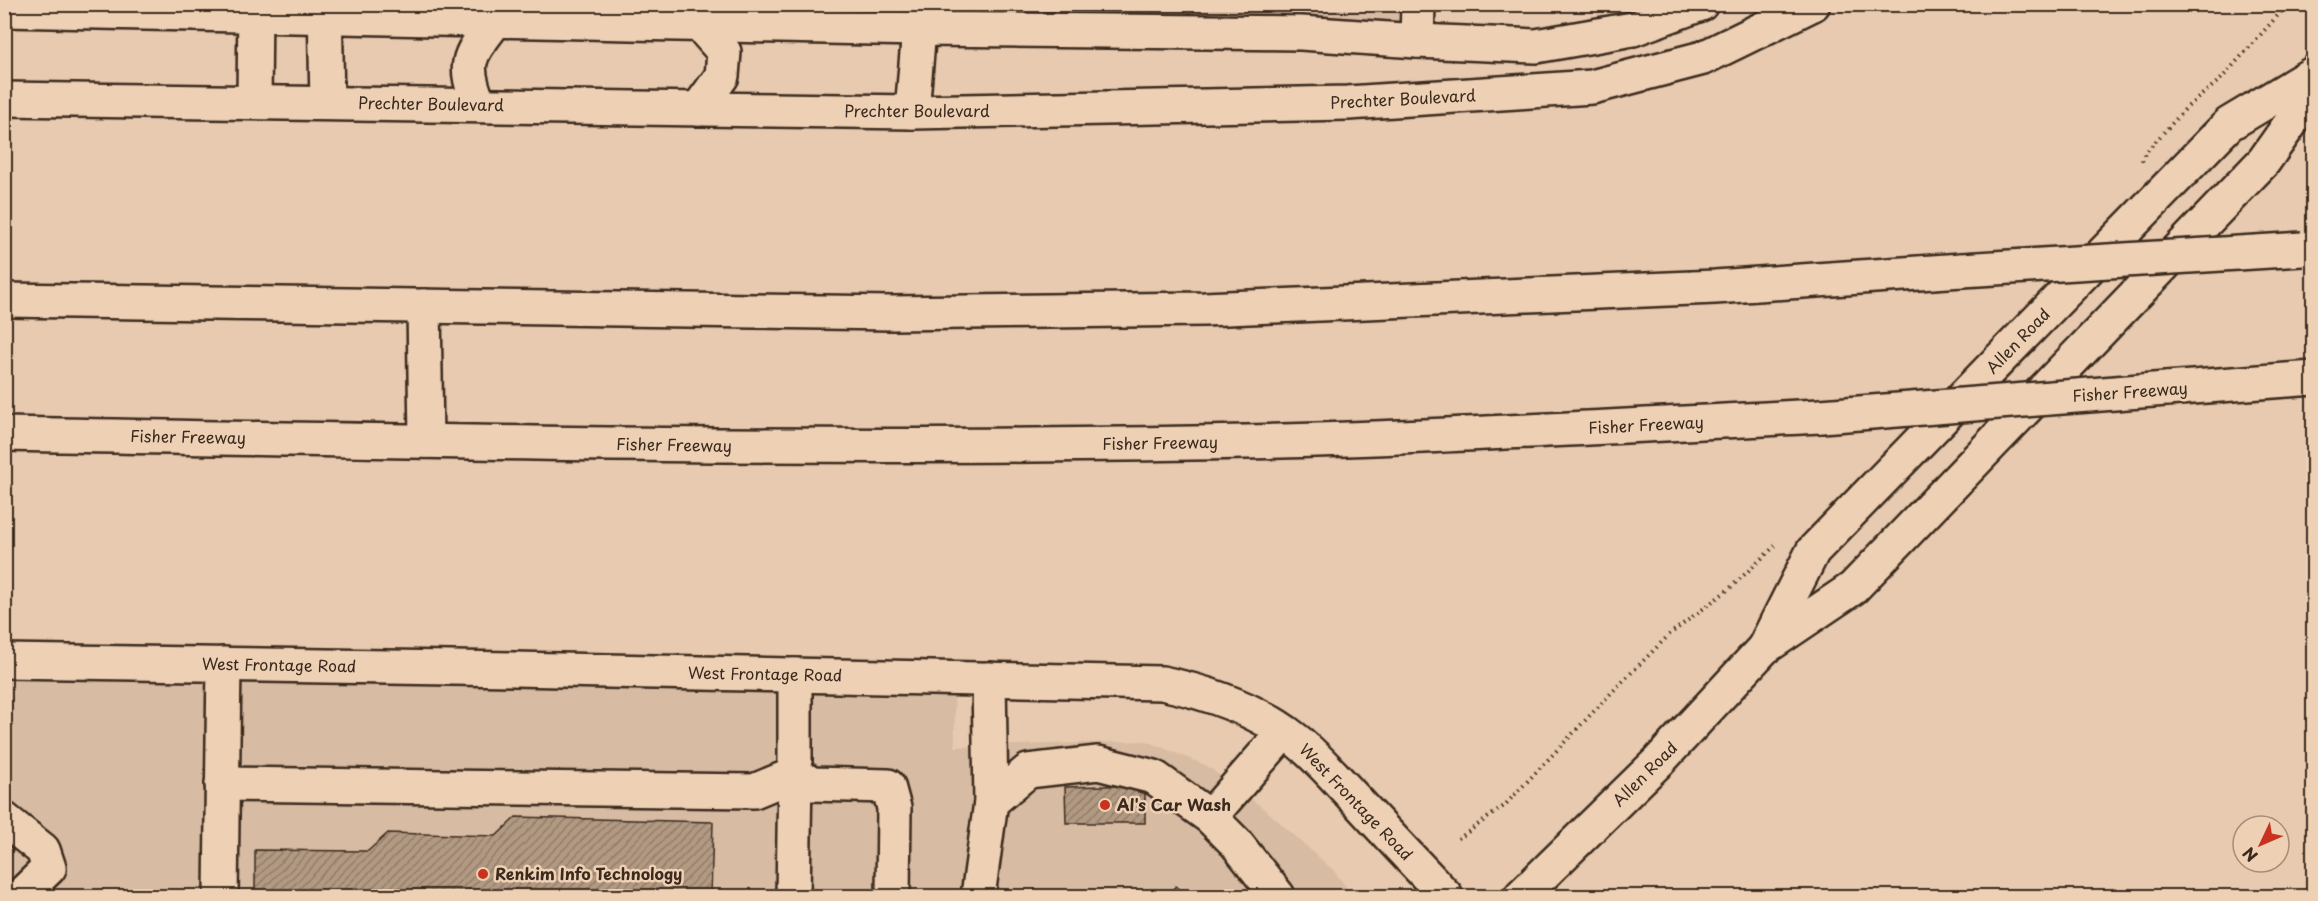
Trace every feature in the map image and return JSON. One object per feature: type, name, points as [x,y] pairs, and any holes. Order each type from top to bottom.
[{"type":"main road","points":[[1417,41],[1418,4]]},
{"type":"main road","points":[[4,10],[325,11],[496,20],[700,15],[919,29],[1301,33],[1536,46],[1633,29],[1701,4]]},
{"type":"main road","name":"Prechter Boulevard","points":[[4,99],[912,112],[1348,103],[1592,87],[1703,58],[1813,4]]},
{"type":"main road","points":[[254,101],[255,10]]},
{"type":"main road","points":[[325,11],[327,103]]},
{"type":"main road","points":[[698,109],[722,76],[724,52],[700,15]]},
{"type":"main road","points":[[479,105],[469,80],[471,54],[496,20]]},
{"type":"main road","points":[[912,112],[919,29]]},
{"type":"main road","name":"Allen Road","points":[[1764,648],[1813,550],[2229,124],[2313,73]]},
{"type":"main road","name":"Allen Road","points":[[1521,897],[1659,761],[1764,648],[1852,588],[2264,161],[2313,90]]},
{"type":"main road","points":[[4,300],[892,313],[1204,309],[1715,287],[2308,249]]},
{"type":"main road","points":[[424,306],[426,441]]},
{"type":"main road","name":"Fisher Freeway","points":[[4,434],[750,447],[1195,443],[1428,435],[1821,416],[2313,378]]},
{"type":"main road","name":"West Frontage Road","points":[[4,661],[1161,683],[1192,689],[1232,703],[1284,732],[1319,760],[1446,897]]},
{"type":"main road","points":[[221,897],[224,664]]},
{"type":"main road","points":[[793,897],[795,675]]},
{"type":"main road","points":[[978,897],[991,802],[988,679]]},
{"type":"main road","points":[[1210,817],[1284,732]]},
{"type":"main road","points":[[991,802],[1028,771],[1098,763],[1154,777],[1210,817],[1236,843],[1278,897]]},
{"type":"main road","points":[[222,784],[754,791],[795,774]]},
{"type":"main road","points":[[795,774],[812,784],[888,786],[894,808],[893,897]]},
{"type":"main road","points":[[4,819],[44,850],[49,868],[20,897]]},
{"type":"shaded area","points":[[4,5],[1418,5],[1417,41]]},
{"type":"shaded area","points":[[5,661],[954,678],[955,747],[1146,741],[1207,766],[1268,812],[1334,871],[1353,896],[5,896]]},
{"type":"building","name":"Al's Car Wash","points":[[1145,785],[1145,823],[1066,823],[1065,787]]},
{"type":"building","name":"Renkim Info Technology","points":[[516,817],[713,822],[711,896],[255,896],[255,850],[368,851],[388,833],[496,836]]},
{"type":"building","points":[[1176,886],[1187,896],[1165,896]]},
{"type":"place","name":"Al's Car Wash","points":[[1105,805]]},
{"type":"place","name":"Renkim Info Technology","points":[[483,874]]}]
